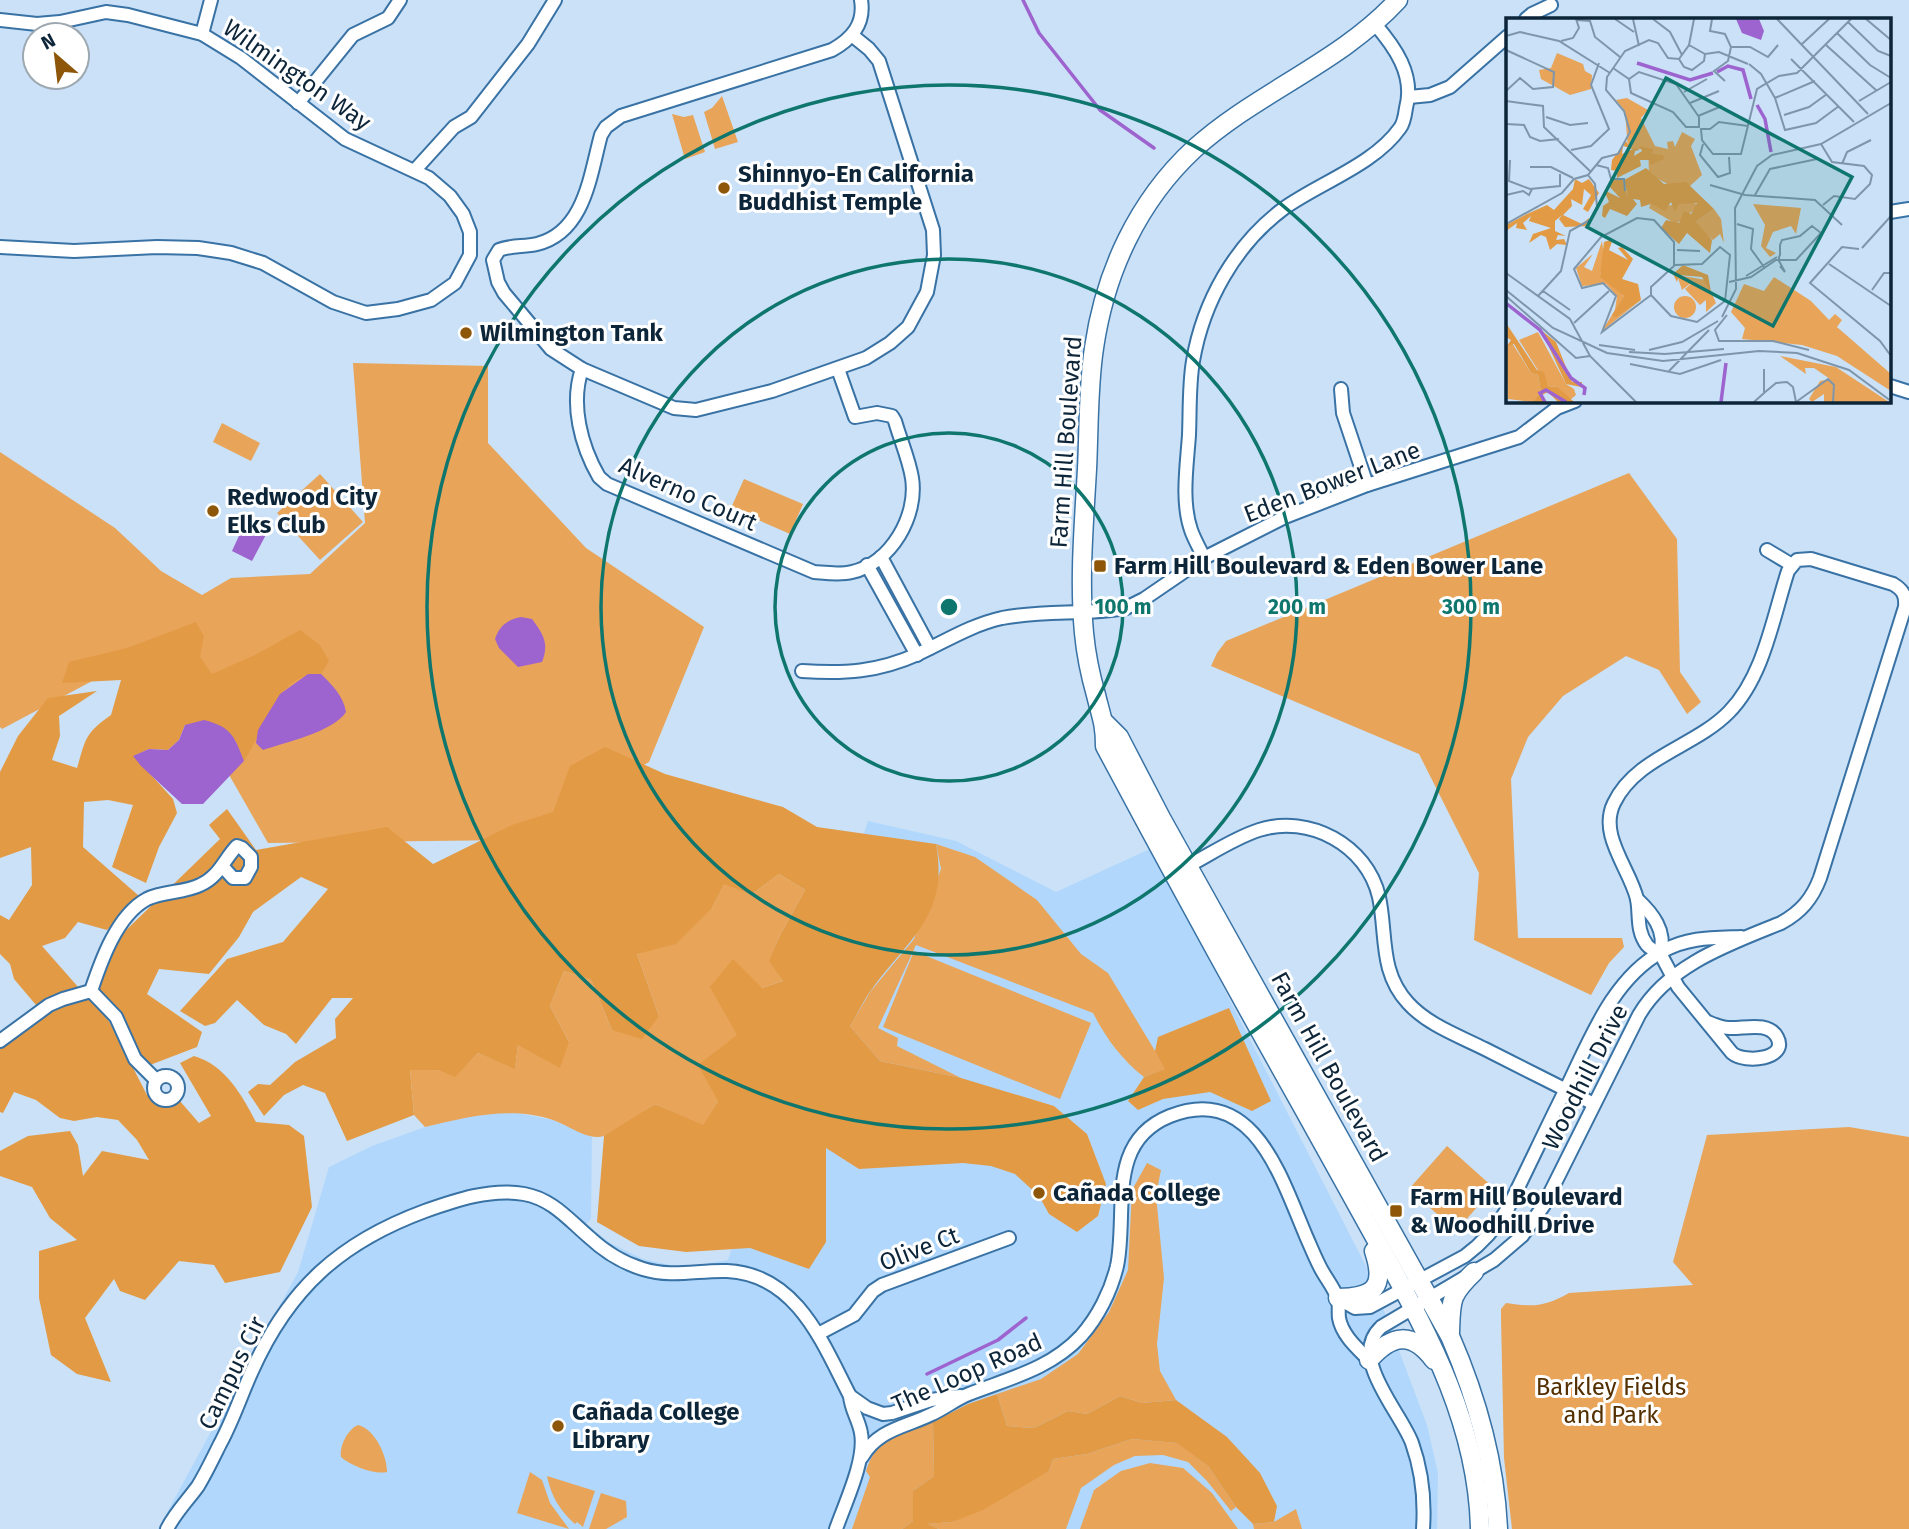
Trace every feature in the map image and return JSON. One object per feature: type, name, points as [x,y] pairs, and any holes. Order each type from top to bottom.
[{"type":"main road","name":"Farm Hill Boulevard","points":[[1398,0],[1374,23],[1320,64],[1219,129],[1195,149],[1156,191],[1122,248],[1107,286],[1093,351],[1082,613],[1089,666],[1105,723],[1105,746],[1413,1309],[1451,1389],[1471,1454],[1480,1529]]},
{"type":"main road","name":"Farm Hill Boulevard","points":[[1105,723],[1119,737],[1450,1336],[1475,1399],[1487,1440],[1496,1494],[1498,1529]]},
{"type":"main road","points":[[1338,1298],[1366,1295],[1378,1285],[1380,1276],[1361,1212]]},
{"type":"main road","points":[[1450,1336],[1452,1298],[1457,1288],[1474,1272]]},
{"type":"main road","points":[[1369,1360],[1380,1347],[1391,1341],[1411,1340],[1428,1352],[1451,1389]]},
{"type":"street","points":[[202,34],[211,0]]},
{"type":"street","points":[[298,103],[353,34],[388,18],[400,0]]},
{"type":"street","points":[[415,170],[454,127],[471,117],[528,44],[555,0]]},
{"type":"street","points":[[853,36],[875,55],[884,75],[933,230],[934,255],[927,292],[908,327],[890,343],[866,358],[838,369],[772,391],[696,410],[674,408],[582,369],[551,349],[504,293],[498,282],[493,260],[499,250],[537,244],[561,232],[572,221],[582,206],[601,135],[612,121],[832,50],[853,36],[862,13],[861,0]]},
{"type":"street","points":[[1527,18],[1551,5]]},
{"type":"street","name":"Wilmington Way","points":[[0,20],[37,24],[106,12],[202,34],[241,58],[345,139],[429,178],[450,196],[463,214],[470,232],[470,255],[455,283],[430,300],[398,309],[366,313],[333,302],[263,263],[232,253],[198,248],[74,251],[0,247]]},
{"type":"street","points":[[1204,558],[1190,528],[1186,499],[1193,362],[1203,320],[1216,289],[1236,258],[1257,234],[1283,210],[1382,149],[1402,126],[1409,97],[1407,73],[1388,39],[1374,23]]},
{"type":"street","points":[[1409,97],[1430,95],[1450,87],[1506,38]]},
{"type":"street","name":"Alverno Court","points":[[582,369],[578,382],[578,421],[594,470],[607,484],[814,572],[835,574],[854,572],[881,558],[905,527],[911,509],[912,479],[892,416],[877,413],[855,417],[838,369]]},
{"type":"street","points":[[1892,387],[1909,393]]},
{"type":"street","points":[[1341,389],[1343,413],[1367,485]]},
{"type":"street","name":"Eden Bower Lane","points":[[802,671],[836,674],[866,671],[917,655],[965,630],[1001,618],[1126,608],[1144,599],[1204,558],[1285,517],[1367,485],[1519,437],[1557,408],[1572,402]]},
{"type":"street","points":[[1708,1022],[1727,1028],[1763,1027],[1776,1035],[1779,1042],[1776,1049],[1765,1058],[1737,1057],[1685,996],[1660,953],[1646,944],[1638,921],[1637,899],[1610,828],[1613,804],[1635,775],[1712,728],[1743,695],[1758,666],[1792,565],[1767,551]]},
{"type":"street","points":[[881,558],[930,648]]},
{"type":"street","name":"Woodhill Drive","points":[[1413,1309],[1508,1249],[1539,1212],[1646,1003],[1672,977],[1695,962],[1795,915],[1815,891],[1907,599],[1901,589],[1811,559],[1797,560],[1792,565]]},
{"type":"street","points":[[867,565],[917,655]]},
{"type":"street","points":[[1188,866],[1243,837],[1278,826],[1308,828],[1337,839],[1354,852],[1373,879],[1381,909],[1385,958],[1397,989],[1407,1003],[1436,1024],[1594,1104]]},
{"type":"street","points":[[91,991],[100,962],[115,931],[135,909],[146,900],[200,886],[223,867]]},
{"type":"street","points":[[1637,899],[1652,915],[1662,935],[1660,953]]},
{"type":"street","name":"Woodhill Drive","points":[[1338,1298],[1355,1308],[1370,1307],[1465,1256],[1490,1235],[1508,1208],[1614,997],[1638,970],[1660,953],[1690,940],[1748,936]]},
{"type":"street","points":[[0,1041],[49,1005],[91,991]]},
{"type":"street","points":[[91,991],[116,1017],[135,1059],[156,1080]]},
{"type":"street","name":"The Loop Road","points":[[858,1466],[868,1447],[885,1433],[932,1415],[967,1395],[1038,1368],[1069,1347],[1093,1320],[1111,1285],[1120,1246],[1122,1188],[1129,1155],[1139,1139],[1152,1127],[1184,1112],[1201,1110],[1224,1115],[1248,1127],[1258,1136],[1273,1160],[1319,1265],[1338,1298],[1340,1321],[1350,1342],[1369,1360]]},
{"type":"street","name":"Campus Cir","points":[[167,1529],[200,1483],[228,1429],[262,1350],[297,1294],[330,1262],[361,1241],[401,1220],[474,1196],[509,1192],[539,1198],[565,1214],[615,1257],[641,1269],[679,1274],[725,1271],[750,1275],[776,1287],[800,1307],[818,1334],[850,1396],[861,1434],[858,1466]]},
{"type":"street","name":"Olive Ct","points":[[818,1334],[854,1315],[873,1291],[882,1285],[1009,1238]]},
{"type":"street","points":[[1413,1309],[1374,1333],[1370,1342],[1369,1360],[1383,1391],[1404,1424],[1417,1459],[1423,1496],[1423,1529]]},
{"type":"street","points":[[850,1396],[867,1408],[892,1413],[932,1399],[967,1395]]},
{"type":"street","points":[[836,1529],[858,1466]]},
{"type":"shaded area","points":[[249,514],[272,526],[252,561],[232,551]]},
{"type":"shaded area","points":[[521,617],[532,619],[542,635],[545,650],[542,662],[518,667],[499,648],[495,639],[505,624]]},
{"type":"shaded area","points":[[196,622],[204,636],[200,657],[212,674],[257,654],[300,630],[320,645],[329,661],[321,674],[306,676],[282,693],[244,761],[236,741],[185,725],[179,740],[168,750],[149,749],[134,756],[173,799],[177,813],[159,847],[146,883],[112,867],[133,805],[108,800],[84,802],[83,847],[139,896],[107,930],[78,922],[65,938],[42,946],[79,988],[36,1005],[14,979],[10,964],[0,954],[0,915],[9,920],[32,885],[31,847],[0,858],[0,772],[18,736],[48,698],[97,691],[59,716],[60,736],[52,760],[77,768],[87,738],[111,715],[121,680],[62,683],[69,662],[127,648]]},
{"type":"shaded area","points":[[308,674],[321,674],[333,686],[340,695],[346,712],[340,719],[320,731],[263,750],[256,743],[258,730],[280,694]]},
{"type":"shaded area","points":[[204,720],[230,733],[244,761],[203,804],[182,804],[133,756],[149,749],[168,750],[179,740],[185,725]]},
{"type":"shaded area","points":[[605,747],[665,774],[783,807],[817,827],[936,844],[939,869],[937,891],[931,909],[922,926],[869,993],[850,1026],[880,1061],[961,1078],[1054,1106],[1087,1134],[1106,1184],[1098,1216],[1077,1232],[1049,1214],[1039,1196],[1015,1174],[991,1166],[963,1163],[859,1169],[826,1148],[826,1242],[809,1269],[750,1248],[686,1252],[639,1246],[597,1222],[604,1136],[655,1104],[703,1125],[718,1101],[698,1065],[737,1035],[710,987],[733,959],[762,988],[783,981],[769,961],[805,890],[779,874],[751,895],[724,884],[712,908],[676,944],[637,954],[659,1016],[642,1039],[612,1030],[591,980],[564,971],[550,1006],[569,1042],[560,1068],[518,1045],[515,1069],[478,1053],[455,1077],[438,1070],[410,1070],[414,1115],[347,1141],[325,1093],[303,1085],[284,1095],[264,1116],[248,1092],[258,1084],[270,1085],[295,1062],[336,1038],[335,1019],[353,998],[332,998],[296,1044],[286,1034],[264,1025],[237,1000],[215,1023],[205,1026],[180,1011],[227,959],[283,942],[328,889],[301,877],[253,912],[239,937],[209,974],[159,969],[147,994],[202,1032],[197,1047],[150,1065],[131,1046],[125,1018],[98,992],[119,937],[220,839],[209,825],[227,809],[256,850],[387,827],[433,864],[512,825],[553,812],[570,766]]},
{"type":"shaded area","name":"Cañada College","points":[[868,821],[956,841],[1056,892],[1152,848],[1371,1276],[1427,1425],[1438,1473],[1437,1529],[158,1529],[298,1272],[329,1167],[372,1146],[425,1127],[483,1113],[518,1113],[553,1120],[592,1137],[591,1219],[586,1224],[610,1243],[643,1259],[683,1268],[728,1260]]},
{"type":"shaded area","points":[[88,997],[109,1021],[147,1095],[179,1100],[199,1123],[211,1116],[180,1063],[194,1056],[215,1066],[224,1074],[256,1122],[289,1125],[304,1136],[312,1207],[280,1272],[225,1283],[214,1265],[179,1261],[145,1300],[120,1291],[114,1279],[85,1318],[111,1382],[77,1374],[51,1355],[39,1298],[39,1251],[77,1240],[50,1218],[32,1187],[0,1176],[0,1151],[28,1136],[70,1131],[78,1145],[83,1176],[102,1151],[149,1160],[137,1140],[118,1120],[97,1117],[74,1121],[60,1118],[36,1100],[14,1092],[3,1113],[0,1112],[0,1046],[53,1009]]},
{"type":"shaded area","points":[[1229,1008],[1271,1101],[1252,1111],[1210,1092],[1163,1099],[1138,1110],[1128,1101],[1144,1077],[1165,1069],[1155,1051],[1158,1037]]},
{"type":"shaded area","points":[[997,1394],[1007,1426],[1034,1428],[1068,1411],[1087,1414],[1120,1396],[1142,1403],[1176,1400],[1227,1437],[1260,1473],[1277,1506],[1274,1522],[1253,1524],[1236,1507],[1208,1466],[1177,1443],[1132,1439],[1087,1454],[1053,1459],[1049,1471],[983,1510],[952,1522],[927,1524],[939,1529],[902,1529],[913,1521],[913,1491],[934,1476],[933,1422],[968,1404]]},
{"type":"green space","points":[[722,96],[738,142],[715,149],[704,112],[712,108]]},
{"type":"green space","points":[[672,114],[684,117],[693,115],[705,152],[685,159]]},
{"type":"green space","points":[[353,363],[488,366],[488,443],[586,548],[704,627],[649,762],[516,840],[268,843],[156,647],[2,729],[0,452],[115,528],[161,571],[202,595],[231,578],[310,574],[365,523]]},
{"type":"green space","points":[[222,423],[260,443],[251,461],[213,442]]},
{"type":"green space","points":[[1629,473],[1677,539],[1680,672],[1701,702],[1687,714],[1659,670],[1626,656],[1563,696],[1528,737],[1511,779],[1518,938],[1622,938],[1624,947],[1609,963],[1591,995],[1474,940],[1479,873],[1419,754],[1211,666],[1226,641]]},
{"type":"green space","points":[[320,474],[363,522],[320,560],[277,513]]},
{"type":"green space","points":[[744,479],[803,504],[790,534],[731,508]]},
{"type":"green space","points":[[936,844],[975,857],[1037,900],[1081,954],[1108,973],[1166,1069],[1144,1077],[1115,1048],[1093,1013],[916,945],[878,1028],[898,1038],[897,1046],[961,1078],[880,1061],[850,1026],[870,992],[914,939],[941,869]]},
{"type":"green space","points":[[779,874],[805,890],[779,937],[770,960],[783,981],[762,988],[737,1035],[718,1101],[703,1126],[655,1104],[616,1130],[598,1137],[553,1120],[521,1114],[489,1114],[425,1127],[414,1115],[410,1070],[438,1070],[455,1076],[478,1053],[515,1068],[518,1045],[569,1042],[550,1006],[564,971],[591,980],[612,1030],[659,1016],[637,954],[712,908],[724,883],[751,895]]},
{"type":"green space","points":[[914,951],[1091,1023],[1060,1099],[883,1027]]},
{"type":"green space","name":"Barkley Fields and Park","points":[[1849,1127],[1909,1137],[1909,1529],[1512,1529],[1504,1458],[1501,1309],[1506,1303],[1538,1305],[1569,1293],[1693,1285],[1673,1262],[1707,1135]]},
{"type":"green space","points":[[1447,1146],[1494,1188],[1456,1231],[1409,1189]]},
{"type":"green space","points":[[1147,1163],[1161,1170],[1156,1195],[1164,1278],[1157,1344],[1160,1371],[1176,1400],[1142,1403],[1120,1396],[1087,1414],[1068,1411],[1034,1428],[1007,1426],[997,1394],[1041,1379],[1078,1354],[1109,1312],[1128,1270],[1132,1190]]},
{"type":"green space","points":[[933,1422],[934,1476],[913,1491],[913,1521],[902,1529],[852,1529],[870,1477],[866,1471],[877,1450],[892,1437]]},
{"type":"green space","points":[[358,1425],[375,1437],[385,1458],[387,1472],[363,1469],[341,1457],[345,1438]]},
{"type":"green space","points":[[1132,1439],[1178,1443],[1208,1466],[1236,1507],[1231,1511],[1188,1462],[1163,1455],[1135,1456],[1114,1465],[1081,1488],[1066,1529],[939,1529],[926,1524],[952,1522],[1049,1471],[1053,1459],[1087,1454]]},
{"type":"green space","points":[[1150,1463],[1183,1468],[1212,1493],[1238,1529],[1080,1529],[1094,1490],[1121,1471]]},
{"type":"green space","points":[[530,1472],[542,1480],[550,1503],[569,1529],[517,1513]]},
{"type":"green space","points":[[547,1476],[595,1491],[583,1527],[577,1522],[575,1524],[565,1514],[554,1497]]},
{"type":"green space","points":[[601,1493],[626,1501],[627,1517],[606,1529],[589,1529]]},
{"type":"green space","points":[[1296,1509],[1302,1529],[1254,1529],[1253,1524],[1274,1522]]},
{"type":"waterway","points":[[1023,0],[1039,33],[1100,110],[1154,148]]},
{"type":"waterway","points":[[927,1374],[998,1340],[1026,1318]]},
{"type":"place","name":"Shinnyo-En California Buddhist Temple","points":[[724,188]]},
{"type":"place","name":"Wilmington Tank","points":[[466,333]]},
{"type":"place","name":"Redwood City Elks Club","points":[[213,511]]},
{"type":"place","name":"Farm Hill Boulevard & Eden Bower Lane","points":[[1100,566]]},
{"type":"place","name":"Cañada College","points":[[1039,1193]]},
{"type":"place","name":"Farm Hill Boulevard & Woodhill Drive","points":[[1396,1211]]},
{"type":"place","name":"Cañada College Library","points":[[558,1426]]}]
